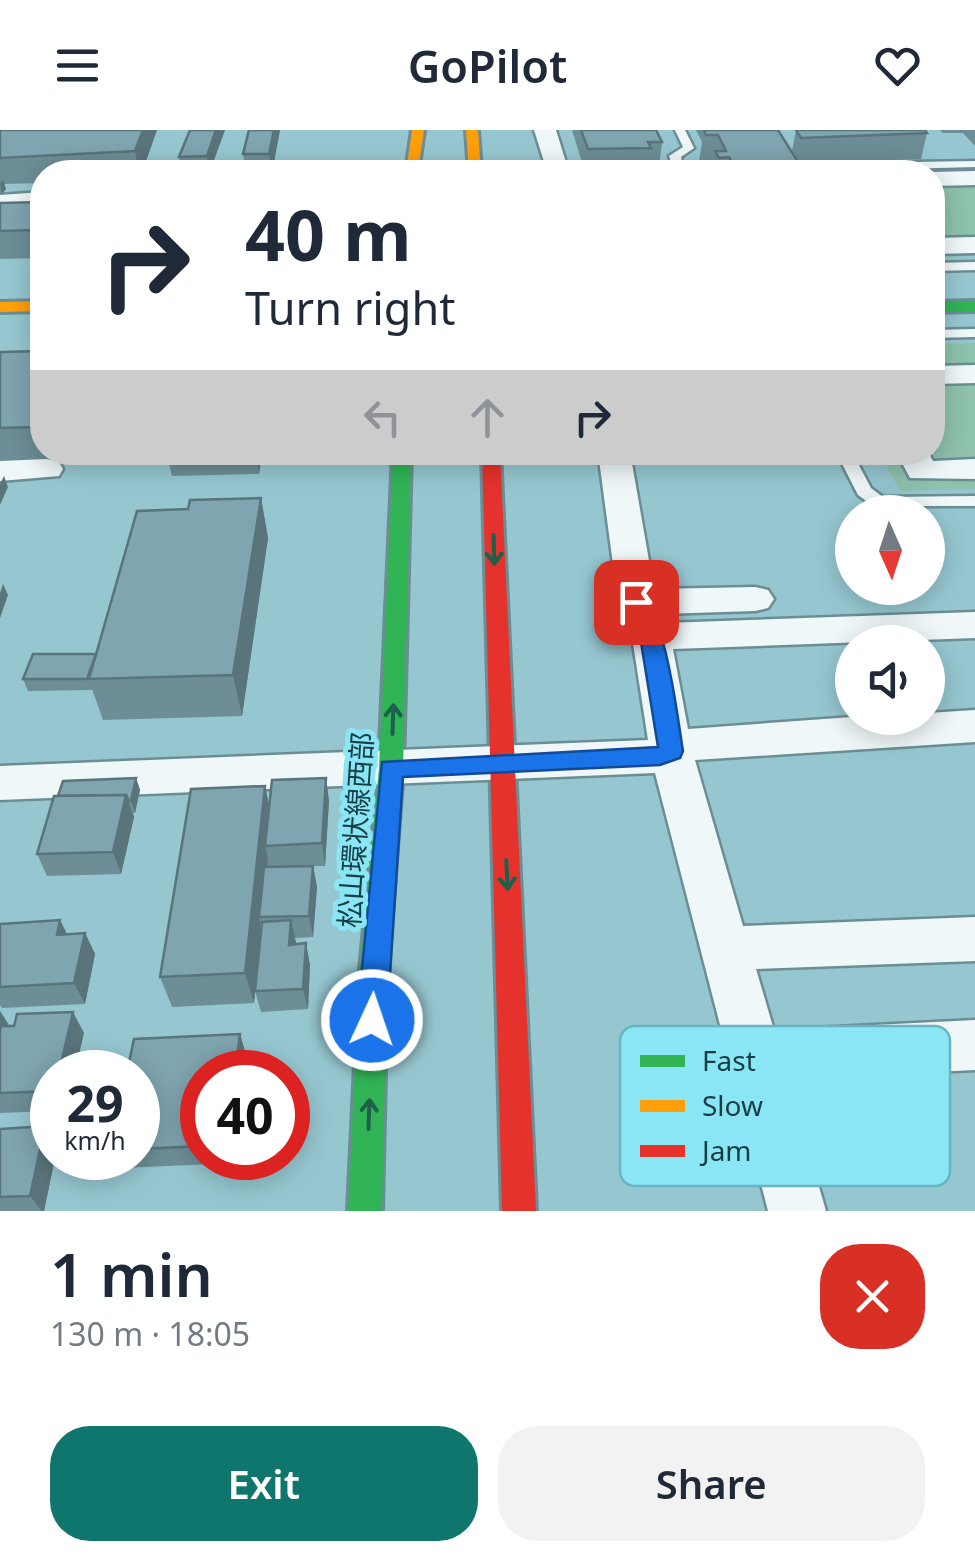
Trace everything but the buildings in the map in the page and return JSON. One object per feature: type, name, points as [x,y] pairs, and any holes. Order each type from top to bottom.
[{"type":"street","points":[[414,160],[418,130]]},
{"type":"street","points":[[472,130],[474,160]]},
{"type":"street","points":[[545,130],[554,160]]},
{"type":"street","points":[[945,179],[975,178]]},
{"type":"street","points":[[0,202],[30,200]]},
{"type":"street","points":[[945,249],[975,245]]},
{"type":"street","points":[[945,288],[975,288]]},
{"type":"street","points":[[0,307],[30,306]]},
{"type":"street","points":[[945,307],[975,306]]},
{"type":"street","points":[[0,325],[30,324]]},
{"type":"street","points":[[945,375],[975,374]]},
{"type":"street","name":"松山環状線西部","points":[[365,1211],[374,982],[391,768],[402,465]]},
{"type":"street","points":[[491,465],[519,1211]]},
{"type":"street","points":[[616,465],[671,751],[746,1026]]},
{"type":"street","points":[[919,465],[922,471],[975,469]]},
{"type":"street","points":[[0,471],[47,469]]},
{"type":"street","points":[[644,619],[755,599]]},
{"type":"street","points":[[644,619],[975,625]]},
{"type":"street","points":[[0,783],[660,756],[697,742],[975,726]]},
{"type":"street","points":[[725,948],[975,939]]},
{"type":"street","points":[[950,1045],[975,1044]]},
{"type":"street","points":[[790,1186],[797,1211]]},
{"type":"lane","points":[[675,160],[674,156],[689,148],[680,130]]},
{"type":"lane","points":[[945,165],[975,164]]},
{"type":"lane","points":[[945,255],[975,266]]},
{"type":"lane","points":[[945,334],[975,334]]},
{"type":"lane","points":[[850,465],[864,492],[879,502],[975,500]]},
{"type":"green space","points":[[945,169],[975,169],[975,256],[945,257]]},
{"type":"green space","points":[[975,343],[975,489],[900,491],[886,465],[945,465],[945,344]]},
{"type":"traffic: fast","points":[[945,307],[975,306]]},
{"type":"traffic: fast","points":[[365,1211],[373,981],[391,768],[402,465]]},
{"type":"traffic: slow","points":[[414,160],[418,130]]},
{"type":"traffic: slow","points":[[472,130],[474,160]]},
{"type":"traffic: slow","points":[[0,307],[30,306]]},
{"type":"traffic: jam","points":[[491,465],[519,1211]]},
{"type":"route","points":[[372,1020],[391,768],[660,756],[671,751],[651,636],[636,602]]}]
